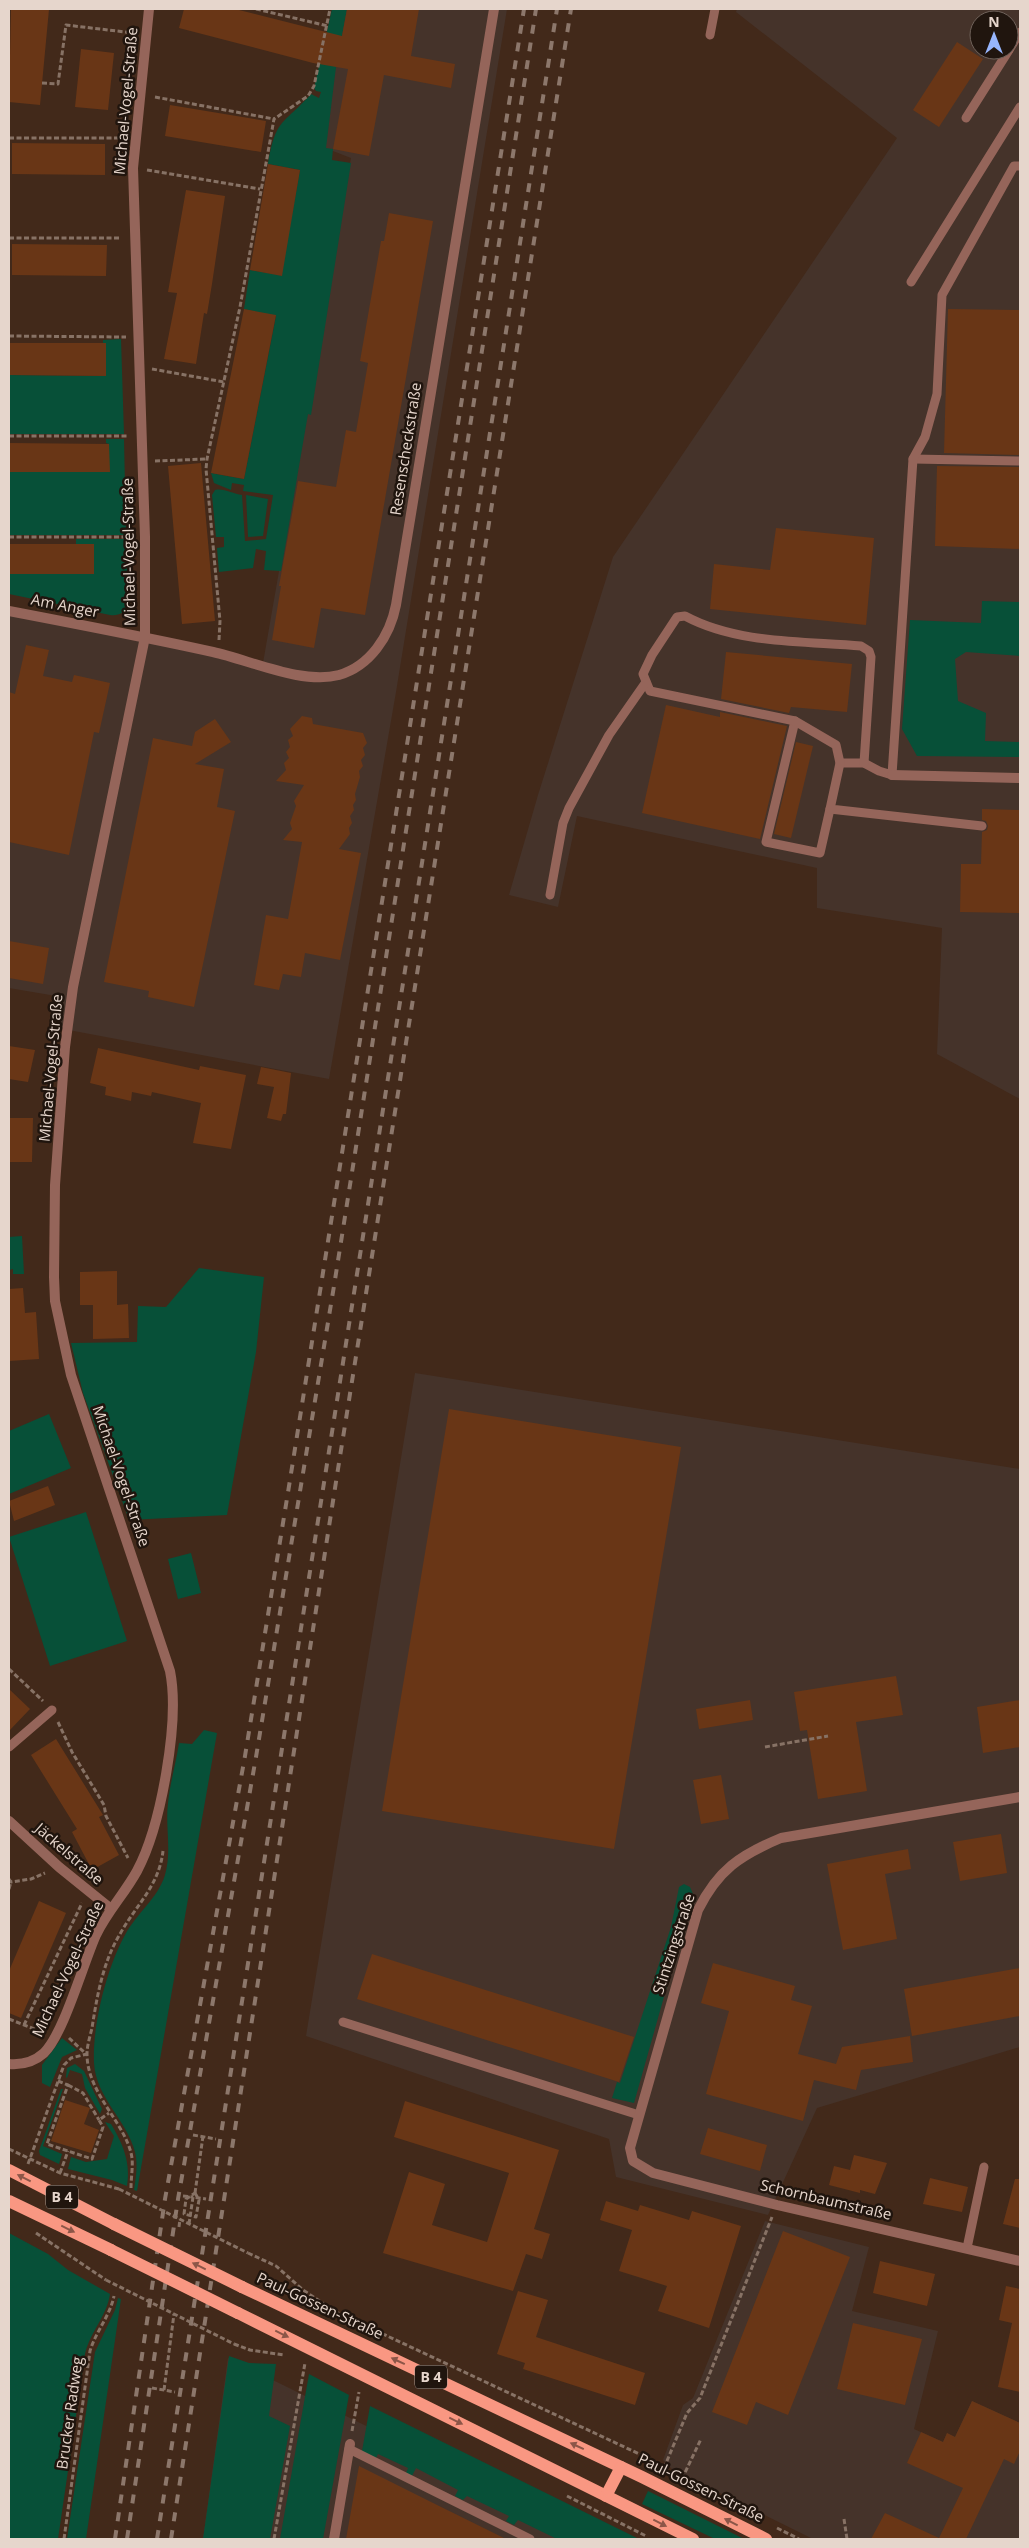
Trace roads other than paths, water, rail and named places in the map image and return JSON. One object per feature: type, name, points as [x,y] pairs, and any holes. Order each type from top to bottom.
[{"type":"main road","name":"Paul-Gossen-Straße","points":[[9,2170],[242,2287],[620,2467],[766,2539]]},
{"type":"main road","name":"B 4","points":[[9,2201],[693,2539]]},
{"type":"main road","name":"Paul-Gossen-Straße","points":[[606,2496],[620,2467]]},
{"type":"street","name":"Michael-Vogel-Straße","points":[[9,2064],[24,2063],[36,2059],[44,2052],[54,2038],[96,1935],[144,1857],[158,1814],[171,1738],[174,1688],[166,1657],[71,1375],[55,1301],[53,1222],[66,1046],[73,987],[145,637],[145,537],[134,238],[134,168],[135,138],[150,9]]},
{"type":"street","name":"Resenscheckstraße","points":[[145,637],[217,653],[291,673],[329,677],[348,672],[366,660],[385,638],[390,627],[399,587],[494,9]]},
{"type":"street","name":"Am Anger","points":[[9,611],[145,637]]},
{"type":"street","points":[[892,775],[1020,778]]},
{"type":"street","name":"Stintzingstraße","points":[[631,2156],[630,2148],[638,2116],[698,1910],[709,1889],[723,1871],[751,1850],[781,1838],[1020,1797]]},
{"type":"street","name":"Jäckelstraße","points":[[9,1821],[59,1867],[111,1909]]},
{"type":"street","name":"Schornbaumstraße","points":[[631,2156],[639,2166],[653,2173],[777,2205],[1020,2261]]},
{"type":"street","points":[[334,2539],[350,2447]]},
{"type":"lane","points":[[710,36],[715,9]]},
{"type":"lane","points":[[966,118],[1003,60]]},
{"type":"lane","points":[[911,282],[1020,107]]},
{"type":"lane","points":[[840,763],[864,763],[892,775],[913,459],[925,437],[937,394],[942,294],[1014,166],[1020,166]]},
{"type":"lane","points":[[913,459],[1020,461]]},
{"type":"lane","points":[[795,721],[766,842],[820,854],[840,763],[836,745],[795,721],[650,691],[643,674],[652,655],[677,617],[684,616],[702,625],[744,636],[861,646],[870,651],[871,656],[864,763]]},
{"type":"lane","points":[[550,895],[563,822],[569,808],[609,735],[646,682]]},
{"type":"lane","points":[[830,809],[982,826]]},
{"type":"lane","points":[[9,1746],[52,1710]]},
{"type":"lane","points":[[343,2022],[638,2116]]},
{"type":"lane","points":[[966,2248],[984,2167]]},
{"type":"lane","points":[[350,2447],[530,2539]]},
{"type":"railway","points":[[115,2539],[165,2199],[245,1756],[524,9]]},
{"type":"railway","points":[[127,2539],[178,2199],[256,1757],[334,1286],[536,9]]},
{"type":"railway","points":[[157,2539],[557,9]]},
{"type":"railway","points":[[171,2539],[338,1469],[571,9]]}]
